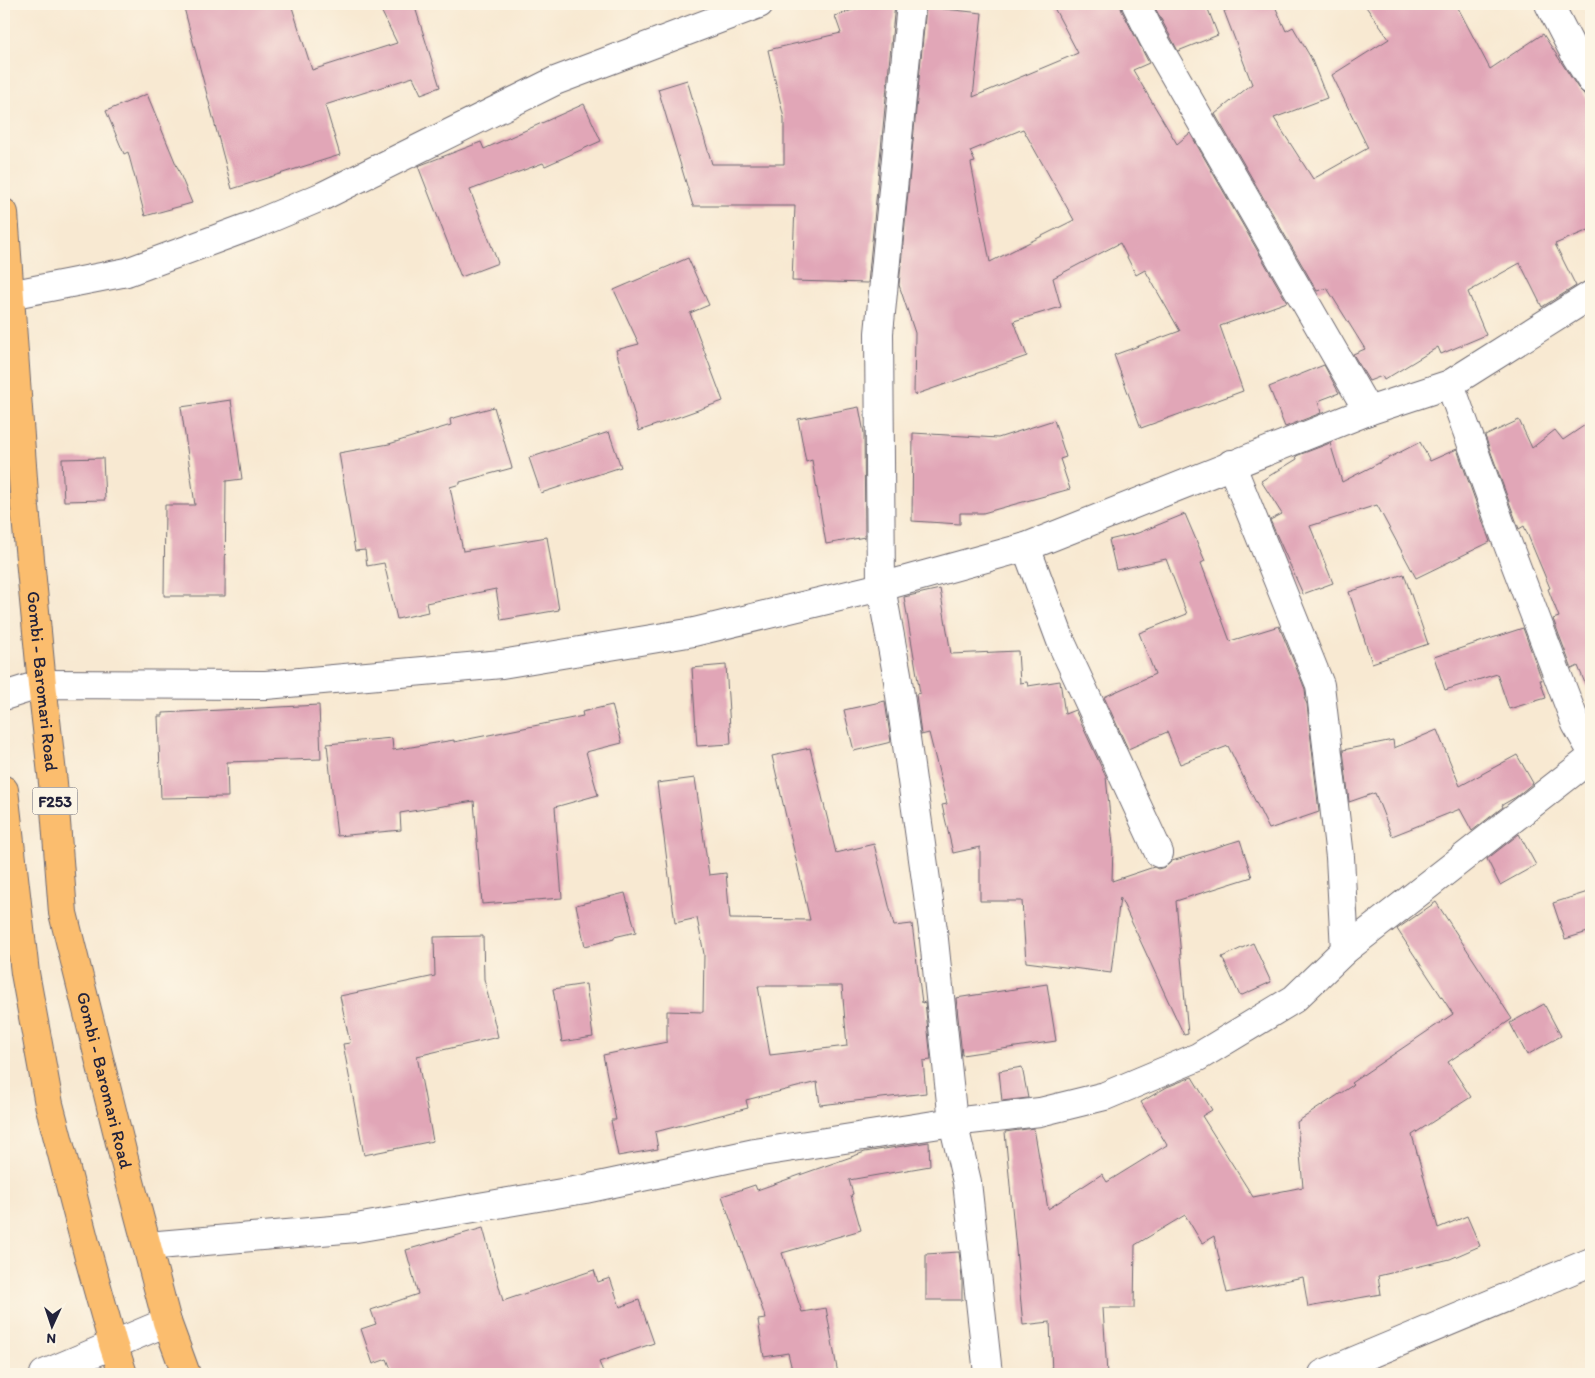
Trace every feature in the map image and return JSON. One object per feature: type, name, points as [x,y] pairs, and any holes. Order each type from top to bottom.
[{"type":"main road","name":"Gombi - Baromari Road","points":[[4,213],[7,296],[25,507],[53,783],[63,913],[167,1322],[186,1374]]},
{"type":"main road","name":"F253","points":[[4,790],[25,973],[50,1104],[113,1344],[123,1374]]},
{"type":"street","points":[[7,296],[127,272],[259,222],[323,196],[555,82],[759,4]]},
{"type":"street","points":[[911,4],[880,333],[881,587],[897,674],[928,900],[954,1122],[967,1182],[988,1374]]},
{"type":"street","points":[[1136,4],[1153,38],[1368,410]]},
{"type":"street","points":[[1549,4],[1576,56],[1591,80]]},
{"type":"street","points":[[4,696],[42,684],[266,685],[502,664],[694,632],[881,587],[1026,546],[1368,410],[1450,384],[1591,295]]},
{"type":"street","points":[[1450,384],[1576,724],[1591,750]]},
{"type":"street","points":[[1231,464],[1320,684],[1340,857],[1345,950]]},
{"type":"street","points":[[1026,546],[1062,644],[1159,853]]},
{"type":"street","points":[[147,1246],[356,1228],[585,1189],[755,1153],[954,1122],[1040,1112],[1105,1096],[1198,1056],[1294,999],[1345,950],[1591,758]]},
{"type":"street","points":[[1323,1374],[1589,1267]]},
{"type":"street","points":[[44,1374],[167,1322]]},
{"type":"building","points":[[183,4],[291,4],[312,70],[397,43],[378,4],[414,4],[440,87],[421,94],[413,77],[325,105],[340,155],[232,189]]},
{"type":"building","points":[[870,4],[895,4],[868,283],[792,281],[795,206],[693,206],[658,89],[687,80],[712,164],[784,164],[784,118],[768,50],[841,33],[835,16]]},
{"type":"building","points":[[1052,4],[1120,4],[1149,63],[1133,70],[1177,144],[1190,133],[1287,302],[1220,326],[1243,391],[1141,428],[1114,355],[1180,331],[1145,270],[1136,275],[1120,243],[1053,278],[1061,307],[1014,321],[1027,356],[914,395],[915,333],[899,285],[926,7],[982,13],[973,97],[1078,53]],"holes":[[[1023,129],[1074,220],[990,262],[971,163],[975,162],[970,151]]]},
{"type":"building","points":[[1153,4],[1206,4],[1218,35],[1178,51]]},
{"type":"building","points":[[1243,4],[1274,4],[1286,31],[1293,27],[1311,58],[1327,98],[1274,118],[1313,179],[1368,148],[1332,75],[1389,39],[1364,4],[1456,4],[1490,69],[1543,34],[1591,105],[1591,229],[1555,244],[1576,286],[1542,307],[1520,263],[1468,292],[1486,335],[1441,354],[1438,347],[1384,380],[1382,376],[1369,381],[1353,354],[1365,349],[1327,288],[1317,291],[1215,114],[1252,84],[1224,11]]},
{"type":"building","points":[[147,94],[192,203],[145,216],[128,152],[124,154],[106,111]]},
{"type":"building","points":[[584,104],[601,141],[545,166],[543,163],[470,190],[498,263],[461,277],[418,166],[481,142],[484,149]]},
{"type":"building","points":[[688,258],[709,305],[690,313],[723,401],[639,431],[616,350],[639,344],[614,290]]},
{"type":"building","points":[[1324,365],[1339,393],[1318,401],[1321,413],[1285,427],[1269,387]]},
{"type":"building","points":[[231,400],[242,479],[226,481],[225,596],[164,596],[165,505],[195,505],[181,407]]},
{"type":"building","points":[[494,407],[512,468],[460,482],[460,484],[450,487],[463,551],[547,537],[559,610],[501,620],[496,589],[426,603],[428,612],[397,619],[384,563],[367,566],[365,550],[355,551],[339,453],[389,444],[451,425],[450,419]]},
{"type":"building","points":[[859,407],[864,433],[865,537],[826,544],[812,460],[806,462],[798,419]]},
{"type":"building","points":[[1054,420],[1066,457],[1060,459],[1070,489],[983,513],[960,513],[960,524],[912,521],[913,433],[998,438]]},
{"type":"building","points":[[1519,420],[1532,448],[1555,430],[1563,440],[1591,421],[1591,693],[1589,693],[1578,666],[1572,669],[1553,619],[1559,617],[1548,589],[1550,588],[1524,526],[1519,529],[1485,436]]},
{"type":"building","points":[[609,432],[621,467],[541,493],[529,458]]},
{"type":"building","points":[[1420,442],[1430,461],[1457,449],[1490,542],[1416,578],[1377,505],[1310,526],[1333,583],[1303,594],[1270,520],[1282,514],[1261,481],[1297,459],[1296,456],[1330,443],[1342,482]]},
{"type":"building","points":[[103,458],[105,500],[64,501],[62,459]]},
{"type":"building","points":[[1185,514],[1205,561],[1201,563],[1230,641],[1279,626],[1305,689],[1306,698],[1304,698],[1307,704],[1319,812],[1269,829],[1228,746],[1180,764],[1167,732],[1128,749],[1104,697],[1155,674],[1139,633],[1187,614],[1166,559],[1116,570],[1109,540],[1138,533]]},
{"type":"building","points":[[1404,574],[1428,644],[1372,663],[1349,592]]},
{"type":"building","points":[[940,589],[951,654],[1018,651],[1020,683],[1027,682],[1028,686],[1060,681],[1065,714],[1075,710],[1106,777],[1113,845],[1112,881],[1154,867],[1158,869],[1165,867],[1172,861],[1240,840],[1252,877],[1176,901],[1188,1034],[1184,1035],[1120,897],[1111,973],[1026,962],[1022,901],[980,901],[980,847],[953,853],[942,805],[947,804],[929,733],[921,735],[916,694],[920,693],[904,597]]},
{"type":"building","points":[[1523,628],[1542,680],[1540,680],[1546,698],[1509,709],[1497,674],[1445,690],[1434,657]]},
{"type":"building","points":[[726,665],[731,744],[697,746],[692,668]]},
{"type":"building","points":[[885,701],[891,742],[854,751],[844,710]]},
{"type":"building","points":[[319,705],[321,759],[227,762],[228,797],[161,798],[158,716],[163,716],[163,713]]},
{"type":"building","points":[[612,705],[622,743],[586,752],[598,795],[555,807],[562,898],[482,904],[474,801],[400,813],[401,830],[337,836],[327,744],[392,738],[393,750],[454,740],[454,742],[583,716],[582,712]]},
{"type":"building","points":[[1437,730],[1460,786],[1517,755],[1533,783],[1516,797],[1502,805],[1503,807],[1472,831],[1460,809],[1392,836],[1375,793],[1349,802],[1343,750],[1393,740],[1394,748]]},
{"type":"building","points":[[810,748],[836,853],[874,844],[894,926],[912,924],[922,1003],[925,1002],[931,1060],[923,1061],[926,1093],[820,1105],[817,1082],[746,1100],[748,1108],[655,1132],[658,1149],[618,1156],[611,1120],[616,1120],[603,1055],[667,1042],[667,1011],[703,1012],[704,954],[697,918],[675,923],[657,783],[695,778],[709,875],[726,873],[730,919],[810,920],[772,756]],"holes":[[[758,986],[842,986],[847,1046],[770,1055]]]},
{"type":"building","points":[[1519,834],[1536,865],[1500,885],[1487,859]]},
{"type":"building","points":[[1591,891],[1591,931],[1565,939],[1553,903]]},
{"type":"building","points":[[625,893],[636,932],[585,946],[576,905]]},
{"type":"building","points":[[1436,902],[1512,1019],[1448,1062],[1471,1097],[1412,1135],[1438,1228],[1467,1216],[1480,1246],[1450,1259],[1378,1276],[1381,1294],[1308,1307],[1303,1277],[1227,1293],[1214,1236],[1202,1243],[1185,1215],[1135,1245],[1134,1308],[1103,1308],[1107,1374],[1052,1374],[1050,1322],[1023,1325],[1005,1132],[1034,1128],[1048,1209],[1102,1174],[1107,1182],[1167,1145],[1141,1102],[1167,1087],[1192,1077],[1212,1110],[1202,1116],[1253,1197],[1303,1187],[1297,1122],[1453,1014],[1397,929]]},
{"type":"building","points":[[483,936],[484,979],[498,1037],[417,1056],[433,1141],[364,1155],[343,1044],[350,1043],[340,996],[435,976],[434,937]]},
{"type":"building","points":[[1253,943],[1271,982],[1240,996],[1222,957]]},
{"type":"building","points":[[586,984],[593,1037],[562,1042],[553,989]]},
{"type":"building","points":[[1047,984],[1056,1041],[962,1055],[956,998]]},
{"type":"building","points":[[1544,1004],[1561,1036],[1527,1055],[1510,1023]]},
{"type":"building","points":[[1022,1067],[1028,1098],[1002,1101],[999,1071]]},
{"type":"building","points":[[929,1142],[930,1166],[849,1180],[853,1194],[851,1195],[861,1230],[782,1253],[802,1312],[826,1308],[838,1374],[793,1374],[788,1353],[764,1357],[758,1320],[766,1319],[722,1196],[755,1185],[757,1190],[865,1152]]},
{"type":"building","points":[[483,1228],[503,1301],[594,1270],[598,1282],[610,1278],[620,1307],[639,1300],[654,1343],[599,1362],[604,1374],[393,1374],[387,1359],[373,1364],[361,1329],[376,1324],[371,1310],[418,1294],[406,1250]]},
{"type":"building","points":[[959,1252],[962,1300],[926,1300],[926,1254]]}]
